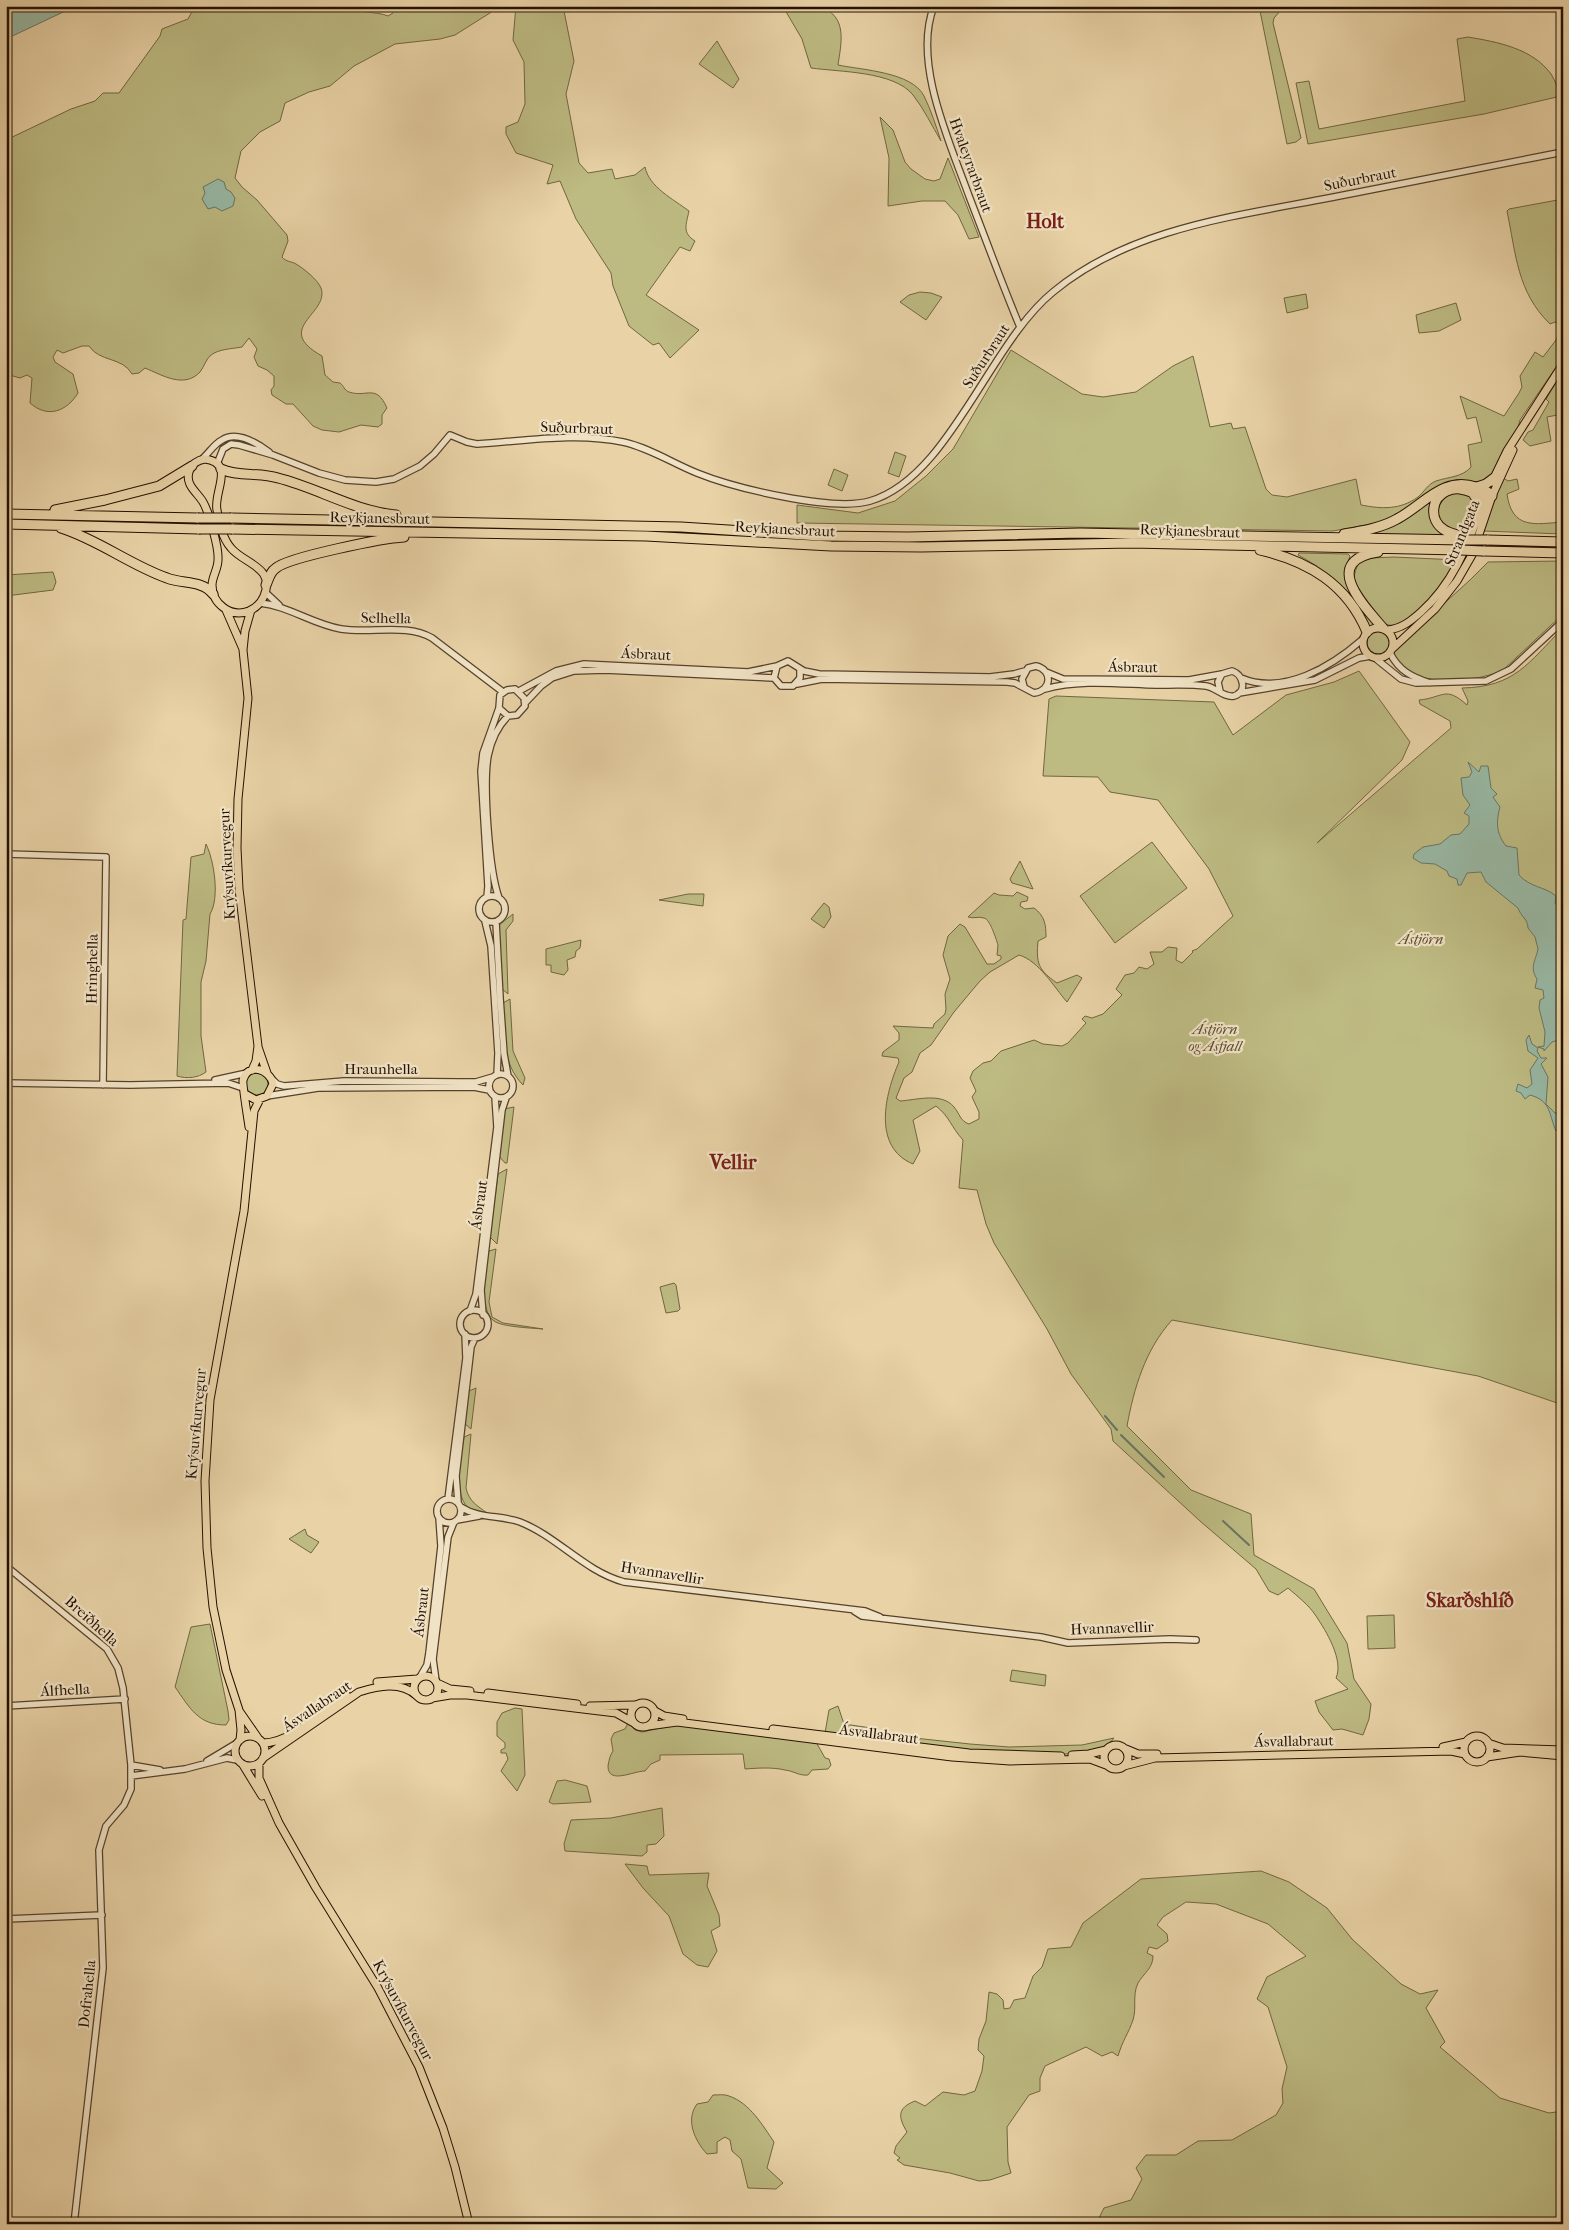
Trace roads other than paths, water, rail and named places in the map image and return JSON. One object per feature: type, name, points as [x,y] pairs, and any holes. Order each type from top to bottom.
[{"type":"highway","points":[[9,514],[65,509],[142,491],[168,481],[192,466]]},
{"type":"highway","points":[[219,467],[231,474],[258,474],[280,478],[356,507],[388,515],[521,522]]},
{"type":"highway","points":[[1464,539],[1442,529],[1435,519],[1433,509],[1438,498],[1446,491],[1458,488],[1474,490],[1494,478]]},
{"type":"highway","points":[[1327,538],[1373,528],[1395,520],[1449,484],[1461,483],[1488,495]]},
{"type":"highway","points":[[1474,490],[1480,514]]},
{"type":"highway","name":"Reykjanesbraut","points":[[9,514],[521,522],[681,527],[820,536],[908,537],[1080,533],[1563,542]]},
{"type":"highway","name":"Reykjanesbraut","points":[[6,524],[548,534],[718,539],[831,546],[921,547],[1062,543],[1563,553]]},
{"type":"highway","points":[[41,525],[60,528],[84,537],[159,575],[179,582],[204,586],[213,594]]},
{"type":"highway","points":[[266,588],[270,574],[275,568],[289,561],[377,541],[402,537],[513,538],[548,534]]},
{"type":"highway","points":[[1240,546],[1292,558],[1319,572],[1350,603],[1365,636]]},
{"type":"highway","points":[[1385,629],[1355,595],[1350,582],[1350,572],[1357,560],[1365,555],[1402,549]]},
{"type":"main road","name":"Strandgata","points":[[1391,651],[1435,609],[1457,581],[1472,555],[1488,495],[1518,437],[1563,364]]},
{"type":"main road","name":"Strandgata","points":[[1385,629],[1398,628],[1408,623],[1428,606],[1440,592],[1458,566],[1494,478],[1507,451],[1518,437]]},
{"type":"main road","points":[[213,594],[212,584],[218,565],[218,554],[207,509],[190,483],[189,472],[192,466],[202,459],[211,460],[219,467],[222,481],[216,505],[225,538],[234,552],[260,569],[266,588],[260,603],[251,610],[235,613],[226,610]]},
{"type":"main road","name":"Krýsuvíkurvegur","points":[[213,594],[220,605],[226,610],[244,650]]},
{"type":"main road","name":"Krýsuvíkurvegur","points":[[251,610],[246,625],[244,650],[248,698],[238,799],[238,869],[258,1046],[269,1076]]},
{"type":"main road","points":[[1374,628],[1385,629],[1394,641],[1391,651],[1383,657],[1373,657],[1365,651],[1365,636],[1374,628]]},
{"type":"main road","name":"Krýsuvíkurvegur","points":[[250,1072],[256,1061],[258,1046]]},
{"type":"main road","points":[[260,1069],[269,1076],[272,1088],[264,1098],[252,1099],[244,1091],[243,1080],[250,1072],[260,1069]]},
{"type":"main road","name":"Krýsuvíkurvegur","points":[[244,1091],[251,1140]]},
{"type":"main road","name":"Krýsuvíkurvegur","points":[[238,1741],[241,1730],[238,1710],[226,1670],[213,1607],[206,1548],[205,1481],[210,1400],[240,1235],[254,1111],[264,1098]]},
{"type":"main road","points":[[428,1676],[437,1682],[450,1689],[582,1705],[609,1707],[635,1706],[646,1703],[655,1711],[653,1722],[648,1726],[639,1727],[616,1713],[467,1695],[450,1695],[422,1699],[416,1696],[414,1689],[418,1678],[428,1676]]},
{"type":"main road","name":"Ásvallabraut","points":[[260,1740],[274,1742],[290,1735],[355,1689],[373,1683],[418,1678]]},
{"type":"main road","points":[[432,1698],[437,1693],[437,1682]]},
{"type":"main road","name":"Ásvallabraut","points":[[261,1761],[359,1692],[374,1688],[399,1686],[408,1689],[416,1696]]},
{"type":"main road","points":[[632,1722],[630,1715],[635,1706]]},
{"type":"main road","name":"Krýsuvíkurvegur","points":[[238,1710],[260,1740]]},
{"type":"main road","name":"Ásvallabraut","points":[[655,1711],[677,1718],[969,1753],[1061,1756],[1088,1754],[1106,1750]]},
{"type":"main road","name":"Ásvallabraut","points":[[648,1726],[677,1722],[952,1756],[1010,1760],[1090,1759],[1106,1765]]},
{"type":"main road","points":[[249,1736],[260,1740],[265,1751],[261,1761],[251,1766],[240,1762],[235,1752],[238,1741],[249,1736]]},
{"type":"main road","points":[[1563,1750],[1503,1748],[1488,1743],[1483,1738],[1476,1736],[1466,1742],[1465,1754],[1470,1760],[1477,1762],[1487,1757],[1520,1752],[1563,1756]]},
{"type":"main road","name":"Ásvallabraut","points":[[1126,1750],[1143,1754],[1435,1747],[1454,1746],[1466,1742]]},
{"type":"main road","points":[[1487,1757],[1490,1750],[1488,1743]]},
{"type":"main road","points":[[1115,1744],[1126,1750],[1128,1757],[1124,1766],[1114,1769],[1106,1765],[1103,1756],[1106,1750],[1115,1744]]},
{"type":"main road","name":"Ásvallabraut","points":[[1124,1766],[1155,1758],[1451,1751],[1465,1754]]},
{"type":"main road","name":"Krýsuvíkurvegur","points":[[261,1761],[257,1770],[259,1778],[280,1823],[316,1888],[378,1988],[419,2067],[445,2136],[469,2224]]},
{"type":"main road","name":"Krýsuvíkurvegur","points":[[240,1762],[280,1823]]},
{"type":"street","name":"Hvaleyrarbraut","points":[[934,6],[927,27],[926,44],[941,124],[1020,327]]},
{"type":"street","name":"Suðurbraut","points":[[273,455],[319,473],[345,480],[376,482],[394,479],[420,466],[434,454],[450,435],[477,444],[556,438],[621,442],[645,449],[697,473],[733,484],[818,502],[837,505],[859,504],[878,499],[894,490],[924,464],[950,432],[1020,327],[1036,308],[1071,279],[1112,254],[1181,228],[1563,152]]},
{"type":"street","points":[[202,459],[220,440],[229,437],[251,441],[273,455]]},
{"type":"street","points":[[219,467],[223,449],[231,444],[273,455]]},
{"type":"street","name":"Selhella","points":[[266,588],[283,608]]},
{"type":"street","name":"Selhella","points":[[260,603],[283,608],[314,621],[340,628],[372,632],[410,630],[421,632],[438,642],[503,692]]},
{"type":"street","points":[[1365,636],[1338,659],[1307,675],[1285,681],[1260,683],[1241,678],[1232,671],[1222,674],[1218,682],[1220,691],[1228,696],[1315,680],[1359,658],[1373,657],[1401,679],[1422,684],[1480,682],[1503,675],[1521,661],[1563,621]]},
{"type":"street","points":[[1391,651],[1399,668],[1414,677],[1434,684]]},
{"type":"street","points":[[788,661],[797,665],[800,669],[819,674],[980,677],[1002,676],[1025,671],[1036,666],[1046,672],[1048,680],[1045,689],[1034,693],[1015,683],[1007,682],[822,680],[797,684],[789,688],[779,685],[774,678],[777,666],[788,661]]},
{"type":"street","name":"Ásbraut","points":[[519,691],[556,671],[584,664],[748,672],[777,666]]},
{"type":"street","points":[[797,684],[800,678],[800,669]]},
{"type":"street","name":"Ásbraut","points":[[525,703],[541,686],[552,678],[574,671],[605,670],[774,678]]},
{"type":"street","points":[[1024,687],[1022,679],[1025,671]]},
{"type":"street","name":"Ásbraut","points":[[1046,672],[1063,679],[1181,680],[1206,679],[1222,674]]},
{"type":"street","points":[[1239,693],[1243,685],[1241,678]]},
{"type":"street","name":"Ásbraut","points":[[1045,689],[1063,684],[1092,684],[1205,686],[1220,691]]},
{"type":"street","points":[[485,921],[496,922],[503,918],[505,910],[504,903],[499,898],[493,878],[486,772],[488,754],[494,736],[508,716],[521,713],[525,703],[519,691],[511,689],[503,692],[498,699],[499,708],[485,747],[481,771],[488,886],[487,897]]},
{"type":"street","points":[[499,708],[508,716]]},
{"type":"street","name":"Hringhella","points":[[6,854],[106,857],[102,1085]]},
{"type":"street","points":[[496,922],[504,1054],[508,1076],[513,1082],[514,1089],[506,1098],[495,1097],[489,1090],[489,1084],[495,1076],[498,1053],[491,946],[485,921],[479,914],[478,909],[481,902],[487,897],[499,898]]},
{"type":"street","points":[[199,1083],[250,1072]]},
{"type":"street","points":[[495,1076],[503,1074],[508,1076]]},
{"type":"street","name":"Hraunhella","points":[[269,1076],[277,1084],[284,1086],[344,1081],[476,1082],[495,1076]]},
{"type":"street","points":[[6,1083],[102,1085],[232,1083],[244,1091]]},
{"type":"street","name":"Hraunhella","points":[[264,1098],[318,1088],[474,1087],[489,1090]]},
{"type":"street","name":"Ásbraut","points":[[470,1311],[476,1294],[497,1127],[495,1097]]},
{"type":"street","name":"Ásbraut","points":[[483,1315],[480,1290],[502,1110],[506,1098]]},
{"type":"street","points":[[470,1311],[477,1311],[483,1315],[487,1327],[483,1334],[475,1338],[471,1347],[456,1476],[461,1514],[456,1521],[448,1523],[439,1518],[438,1507],[441,1502],[448,1499],[466,1358],[464,1334],[460,1321],[470,1311]]},
{"type":"street","points":[[464,1334],[475,1338]]},
{"type":"street","points":[[448,1499],[459,1505]]},
{"type":"street","name":"Hvannavellir","points":[[459,1505],[481,1516],[520,1522],[588,1566],[609,1577],[624,1582],[854,1611],[862,1616],[1040,1637],[1068,1643],[1170,1639],[1196,1640]]},
{"type":"street","name":"Hvannavellir","points":[[456,1521],[481,1516]]},
{"type":"street","name":"Ásbraut","points":[[418,1678],[428,1661],[441,1546],[439,1518]]},
{"type":"street","name":"Ásbraut","points":[[437,1682],[434,1652],[448,1538],[456,1521]]},
{"type":"street","name":"Breiðhella","points":[[6,1566],[108,1649],[118,1668],[124,1699],[131,1776]]},
{"type":"street","name":"Álfhella","points":[[6,1706],[124,1699]]},
{"type":"street","points":[[206,1762],[238,1741]]},
{"type":"street","points":[[131,1776],[185,1768],[230,1757],[240,1762]]},
{"type":"street","points":[[131,1765],[165,1771]]},
{"type":"street","name":"Dofrahella","points":[[74,2224],[103,1968],[100,1841],[106,1826],[124,1805],[128,1797],[131,1776]]},
{"type":"street","points":[[6,1919],[102,1915]]},
{"type":"waterway","points":[[1105,1416],[1117,1430]]},
{"type":"waterway","points":[[1121,1435],[1164,1477]]},
{"type":"waterway","points":[[1223,1521],[1249,1545]]},
{"type":"district","name":"Holt","points":[[1045,221]]},
{"type":"district","name":"Vellir","points":[[733,1162]]},
{"type":"district","name":"Skarðshlíð","points":[[1470,1600]]},
{"type":"park label","name":"Ástjörn","points":[[1421,939]]},
{"type":"park label","name":"Ástjörn og Ásfjall","points":[[1215,1038]]}]
